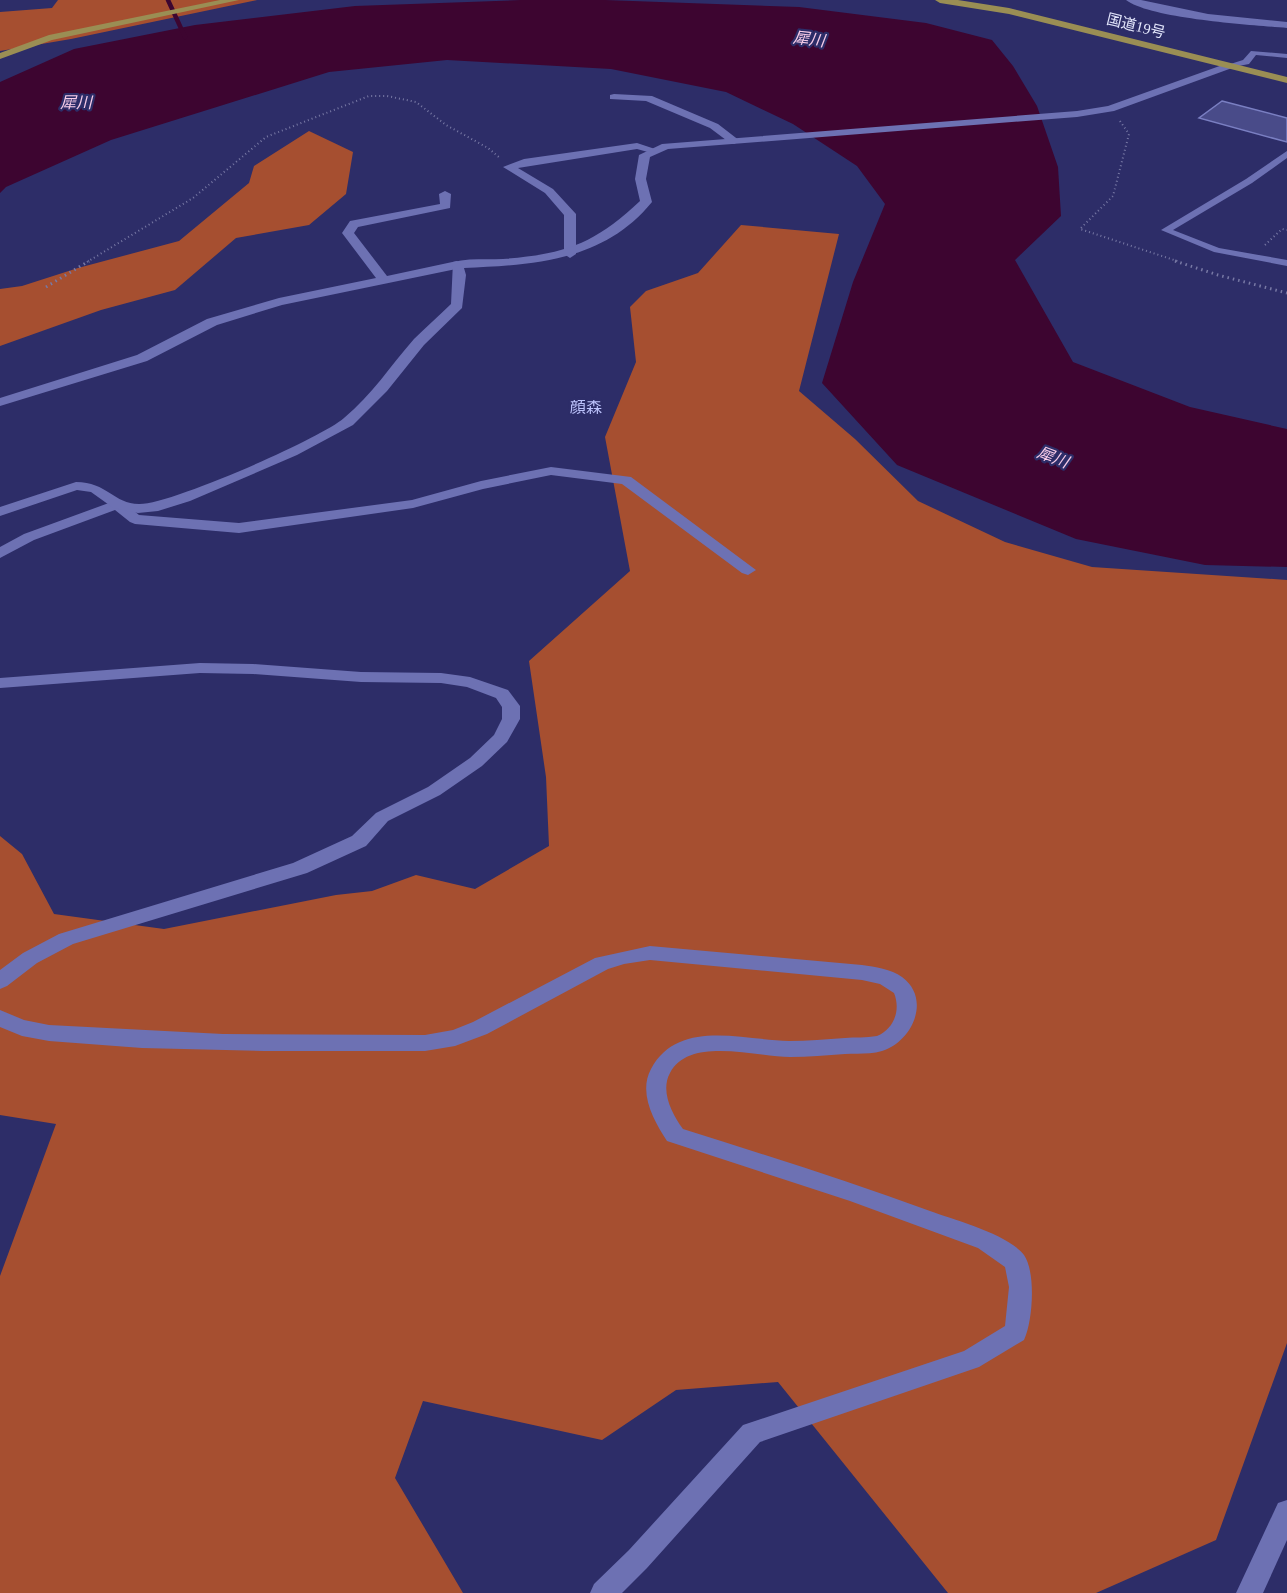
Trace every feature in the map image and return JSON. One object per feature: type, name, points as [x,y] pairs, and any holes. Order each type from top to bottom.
[{"type":"highway","points":[[0,56],[49,38],[234,0]]},
{"type":"highway","name":"国道19号","points":[[940,0],[1009,11],[1287,80]]},
{"type":"street","points":[[1131,0],[1155,8],[1202,16],[1287,25]]},
{"type":"street","points":[[0,402],[142,358],[212,322],[279,302],[458,265],[516,262],[570,254],[591,245],[618,228],[646,202],[640,189],[640,173],[645,155],[666,146],[1077,114],[1110,109],[1228,66]]},
{"type":"street","points":[[614,97],[648,98],[714,126],[734,141]]},
{"type":"street","points":[[509,167],[524,162],[637,146],[655,151]]},
{"type":"street","points":[[509,167],[549,191],[570,214],[570,254]]},
{"type":"street","points":[[384,280],[348,233],[354,224],[446,206],[445,194]]},
{"type":"street","points":[[0,554],[37,533],[117,504],[138,509],[158,507],[185,498],[292,452],[348,422],[382,388],[419,342],[457,305],[460,275],[458,265]]},
{"type":"street","points":[[0,512],[76,486],[87,486],[96,489],[135,519],[239,528],[413,504],[481,485],[551,471],[626,480],[748,570]]},
{"type":"street","points":[[0,683],[200,668],[253,669],[361,677],[441,678],[470,682],[502,694],[511,705],[511,719],[501,738],[476,762],[434,791],[382,817],[359,841],[300,868],[66,939],[30,958],[0,981]]},
{"type":"street","points":[[0,1018],[19,1026],[48,1033],[178,1042],[425,1043],[455,1038],[480,1028],[602,963],[650,953],[844,970],[871,974],[894,981],[906,997],[906,1017],[897,1035],[881,1044],[789,1049],[715,1042],[680,1050],[667,1059],[660,1069],[655,1084],[664,1121],[675,1135],[854,1193],[986,1241],[1015,1261],[1021,1287],[1016,1332],[971,1359],[752,1433],[638,1559],[603,1593]]},
{"type":"street","points":[[1249,1593],[1287,1512]]},
{"type":"lane","points":[[1228,66],[1246,62],[1254,53],[1287,56]]},
{"type":"lane","points":[[1287,154],[1250,181],[1166,230],[1217,250],[1287,263]]},
{"type":"path","points":[[46,287],[193,198],[266,137],[369,96],[387,96],[416,102],[446,125],[488,148],[509,167]]},
{"type":"path","points":[[1252,258],[1282,229],[1287,230]]},
{"type":"shaded area","points":[[58,0],[257,0],[71,39],[0,51],[0,12],[52,8]]},
{"type":"shaded area","points":[[309,131],[353,152],[346,194],[309,225],[236,238],[175,290],[101,310],[0,346],[0,289],[22,286],[78,268],[179,241],[249,183],[254,166]]},
{"type":"shaded area","points":[[741,225],[839,234],[799,391],[855,439],[918,501],[1005,542],[1092,567],[1287,580],[1287,1343],[1216,1540],[1096,1593],[948,1593],[778,1382],[676,1390],[602,1440],[423,1401],[395,1478],[463,1593],[0,1593],[0,1276],[56,1124],[0,1115],[0,836],[22,854],[54,914],[164,929],[336,895],[372,891],[416,875],[475,889],[549,846],[546,777],[529,661],[630,571],[605,437],[636,362],[630,307],[646,291],[698,273]]},
{"type":"water","name":"犀川","points":[[521,0],[605,0],[799,7],[926,23],[992,40],[1013,66],[1037,106],[1058,167],[1061,216],[1015,260],[1073,362],[1190,407],[1287,429],[1287,567],[1205,565],[1076,539],[897,465],[822,383],[853,282],[885,204],[857,166],[793,124],[726,92],[611,69],[447,60],[329,72],[111,140],[6,187],[0,193],[0,82],[74,49],[195,25],[355,6]]},
{"type":"building","points":[[1222,101],[1287,118],[1287,142],[1199,118]]},
{"type":"waterway","points":[[168,0],[185,37]]},
{"type":"district","name":"顔森","points":[[586,407]]}]
